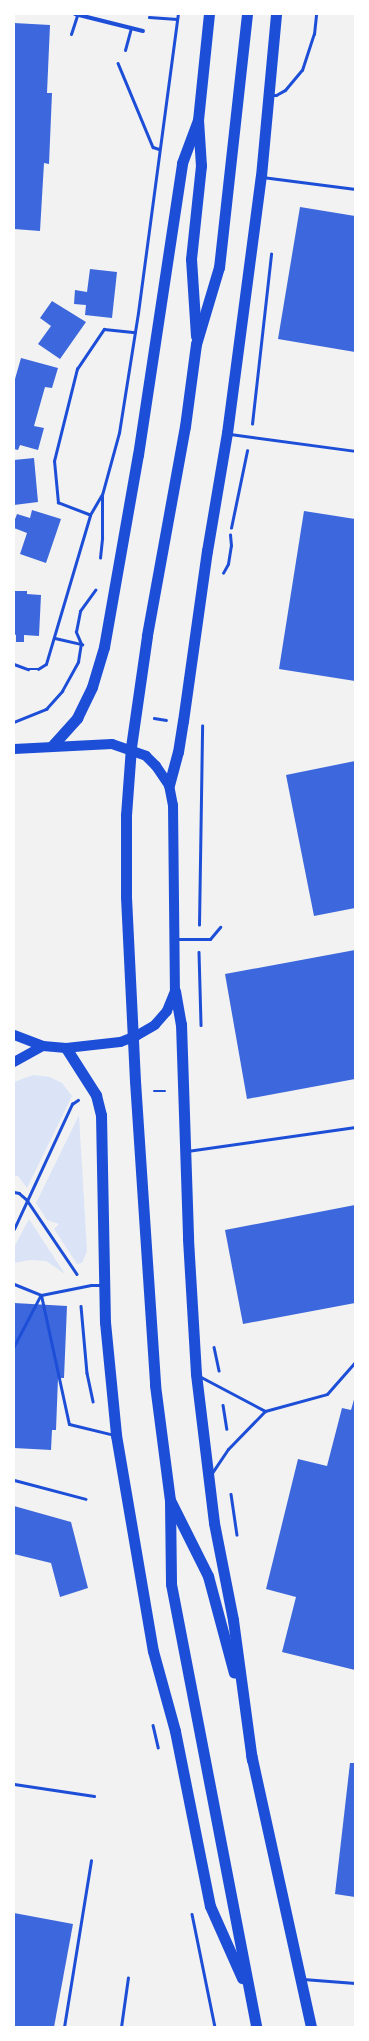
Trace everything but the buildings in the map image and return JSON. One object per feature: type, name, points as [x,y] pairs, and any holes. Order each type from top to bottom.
[{"type":"highway","points":[[196,344],[191,260],[201,166],[198,120],[209,14]]},
{"type":"highway","points":[[247,14],[219,267],[196,344],[185,426],[147,636],[131,747],[126,815],[126,897],[136,1105],[154,1385],[170,1500],[171,1584],[256,2027]]},
{"type":"highway","points":[[169,786],[179,744],[227,433],[261,176],[276,14]]},
{"type":"highway","points":[[52,746],[77,718],[92,687],[104,647],[141,432],[182,163],[198,120]]},
{"type":"highway","points":[[175,991],[181,1024],[196,1374],[214,1523],[233,1620],[252,1760]]},
{"type":"highway","points":[[66,1048],[96,1095],[101,1115],[105,1322],[116,1435],[153,1651],[175,1731],[210,1906],[250,1995]]},
{"type":"highway","points":[[170,1500],[208,1576],[232,1665],[311,2027]]},
{"type":"main road","points":[[14,1035],[44,1046],[66,1048],[106,1044],[136,1036],[155,1025],[167,1011],[175,991],[173,805],[169,786],[156,766],[146,756],[122,746],[112,744],[15,749]]},
{"type":"main road","points":[[14,1062],[44,1046]]},
{"type":"street","points":[[76,14],[143,31]]},
{"type":"lane","points":[[71,34],[76,14]]},
{"type":"lane","points":[[269,95],[276,95],[285,90],[302,70],[314,34],[316,14]]},
{"type":"lane","points":[[125,50],[131,28]]},
{"type":"lane","points":[[261,176],[355,189]]},
{"type":"lane","points":[[227,433],[355,451]]},
{"type":"lane","points":[[175,939],[210,939],[220,927]]},
{"type":"lane","points":[[186,1152],[203,1151],[355,1127]]},
{"type":"lane","points":[[14,1284],[41,1295],[91,1285],[105,1285]]},
{"type":"lane","points":[[14,1346],[41,1295]]},
{"type":"lane","points":[[41,1295],[69,1424],[116,1435]]},
{"type":"lane","points":[[209,1477],[228,1450],[265,1410],[327,1394],[355,1362]]},
{"type":"lane","points":[[196,1374],[265,1410]]},
{"type":"lane","points":[[14,1480],[86,1499]]},
{"type":"lane","points":[[14,1784],[94,1796]]},
{"type":"lane","points":[[64,2027],[90,1860]]},
{"type":"lane","points":[[120,2027],[128,1977]]},
{"type":"lane","points":[[301,1979],[355,1983]]},
{"type":"path","points":[[99,560],[102,538],[102,495],[119,433],[135,332],[178,14]]},
{"type":"path","points":[[143,31],[148,17],[177,19]]},
{"type":"path","points":[[115,56],[153,147],[159,149]]},
{"type":"path","points":[[255,401],[271,249]]},
{"type":"path","points":[[90,515],[58,503],[54,461],[78,369],[104,329],[135,332]]},
{"type":"path","points":[[222,581],[228,564],[231,546],[230,537],[244,473]]},
{"type":"path","points":[[14,664],[28,669],[38,669],[46,664],[55,638],[90,515],[102,495]]},
{"type":"path","points":[[14,722],[46,709],[62,691],[78,662],[81,644],[76,632],[80,611],[95,589]]},
{"type":"path","points":[[55,638],[81,644]]},
{"type":"path","points":[[200,903],[201,744],[203,724]]},
{"type":"path","points":[[14,1229],[72,1104],[79,1099]]},
{"type":"path","points":[[14,1192],[19,1193],[27,1200],[77,1274]]},
{"type":"path","points":[[223,1404],[227,1432]]},
{"type":"path","points":[[230,1490],[237,1536]]},
{"type":"shaded area","points":[[33,1075],[50,1077],[62,1083],[72,1096],[27,1188],[18,1176],[14,1176],[14,1082]]},
{"type":"shaded area","points":[[79,1115],[87,1251],[82,1263],[77,1264],[54,1229],[59,1224],[47,1220],[36,1203]]},
{"type":"shaded area","points":[[29,1219],[65,1274],[46,1261],[30,1260],[14,1263],[14,1247]]}]
